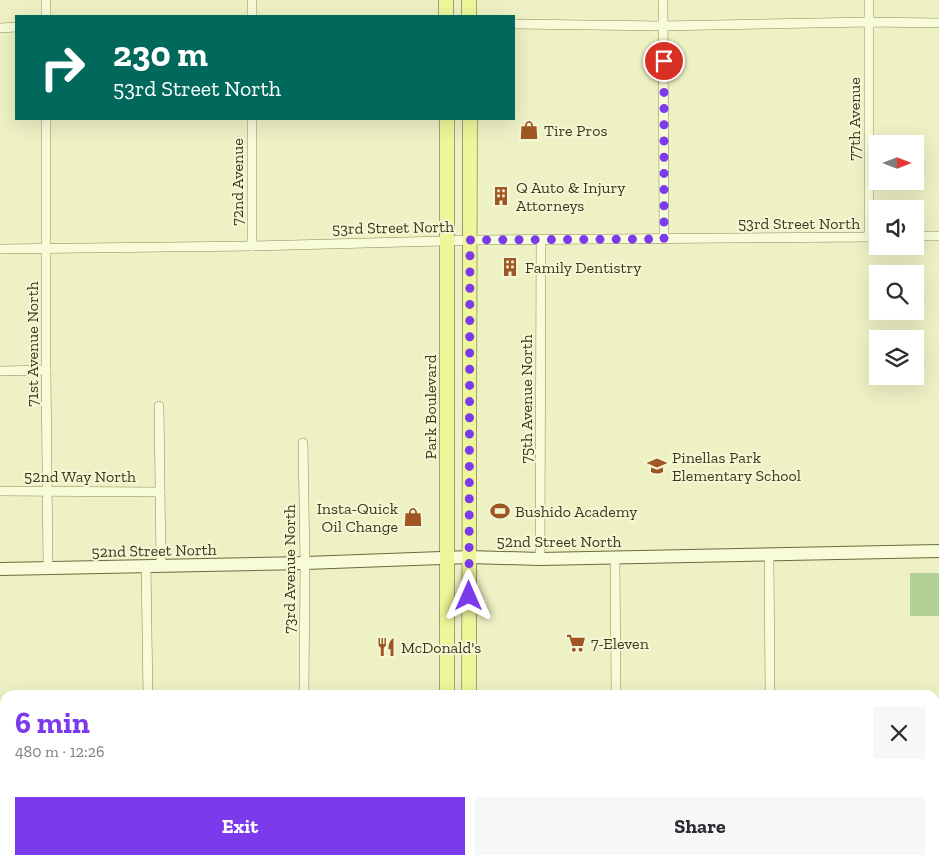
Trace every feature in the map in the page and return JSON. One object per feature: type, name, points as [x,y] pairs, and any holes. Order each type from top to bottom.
[{"type":"main road","points":[[446,0],[446,15]]},
{"type":"main road","points":[[469,0],[469,15]]},
{"type":"main road","name":"Park Boulevard","points":[[446,120],[447,690]]},
{"type":"main road","points":[[470,120],[470,690]]},
{"type":"street","points":[[46,0],[46,15]]},
{"type":"street","points":[[252,0],[252,15]]},
{"type":"street","points":[[663,0],[664,239]]},
{"type":"street","name":"77th Avenue","points":[[869,0],[872,200]]},
{"type":"street","points":[[515,24],[663,26],[869,22],[939,23]]},
{"type":"street","points":[[0,28],[15,27]]},
{"type":"street","name":"71st Avenue North","points":[[46,120],[48,568]]},
{"type":"street","name":"72nd Avenue","points":[[252,120],[252,246]]},
{"type":"street","points":[[924,236],[939,236]]},
{"type":"street","name":"53rd Street North","points":[[0,249],[252,246],[470,240],[869,237]]},
{"type":"street","name":"75th Avenue North","points":[[540,559],[541,240]]},
{"type":"street","points":[[0,371],[46,370]]},
{"type":"street","points":[[159,406],[161,566]]},
{"type":"street","name":"73rd Avenue North","points":[[303,444],[304,690]]},
{"type":"street","name":"52nd Way North","points":[[0,491],[160,492]]},
{"type":"street","name":"52nd Street North","points":[[0,569],[305,563],[469,557],[540,559],[939,551]]},
{"type":"street","points":[[769,554],[770,690]]},
{"type":"street","points":[[615,557],[616,690]]},
{"type":"street","points":[[146,566],[148,690]]},
{"type":"street","points":[[277,865],[303,865]]},
{"type":"green space","points":[[910,573],[939,573],[939,616],[910,616]]},
{"type":"place","name":"Tire Pros","points":[[529,130]]},
{"type":"place","name":"Q Auto & Injury Attorneys","points":[[501,196]]},
{"type":"place","name":"Family Dentistry","points":[[510,267]]},
{"type":"place","name":"Pinellas Park Elementary School","points":[[657,466]]},
{"type":"place","name":"Bushido Academy","points":[[500,511]]},
{"type":"place","name":"Insta-Quick Oil Change","points":[[413,517]]},
{"type":"place","name":"7-Eleven","points":[[576,643]]},
{"type":"place","name":"McDonald's","points":[[386,647]]},
{"type":"route","points":[[469,596],[470,240],[664,239],[664,61]]}]
